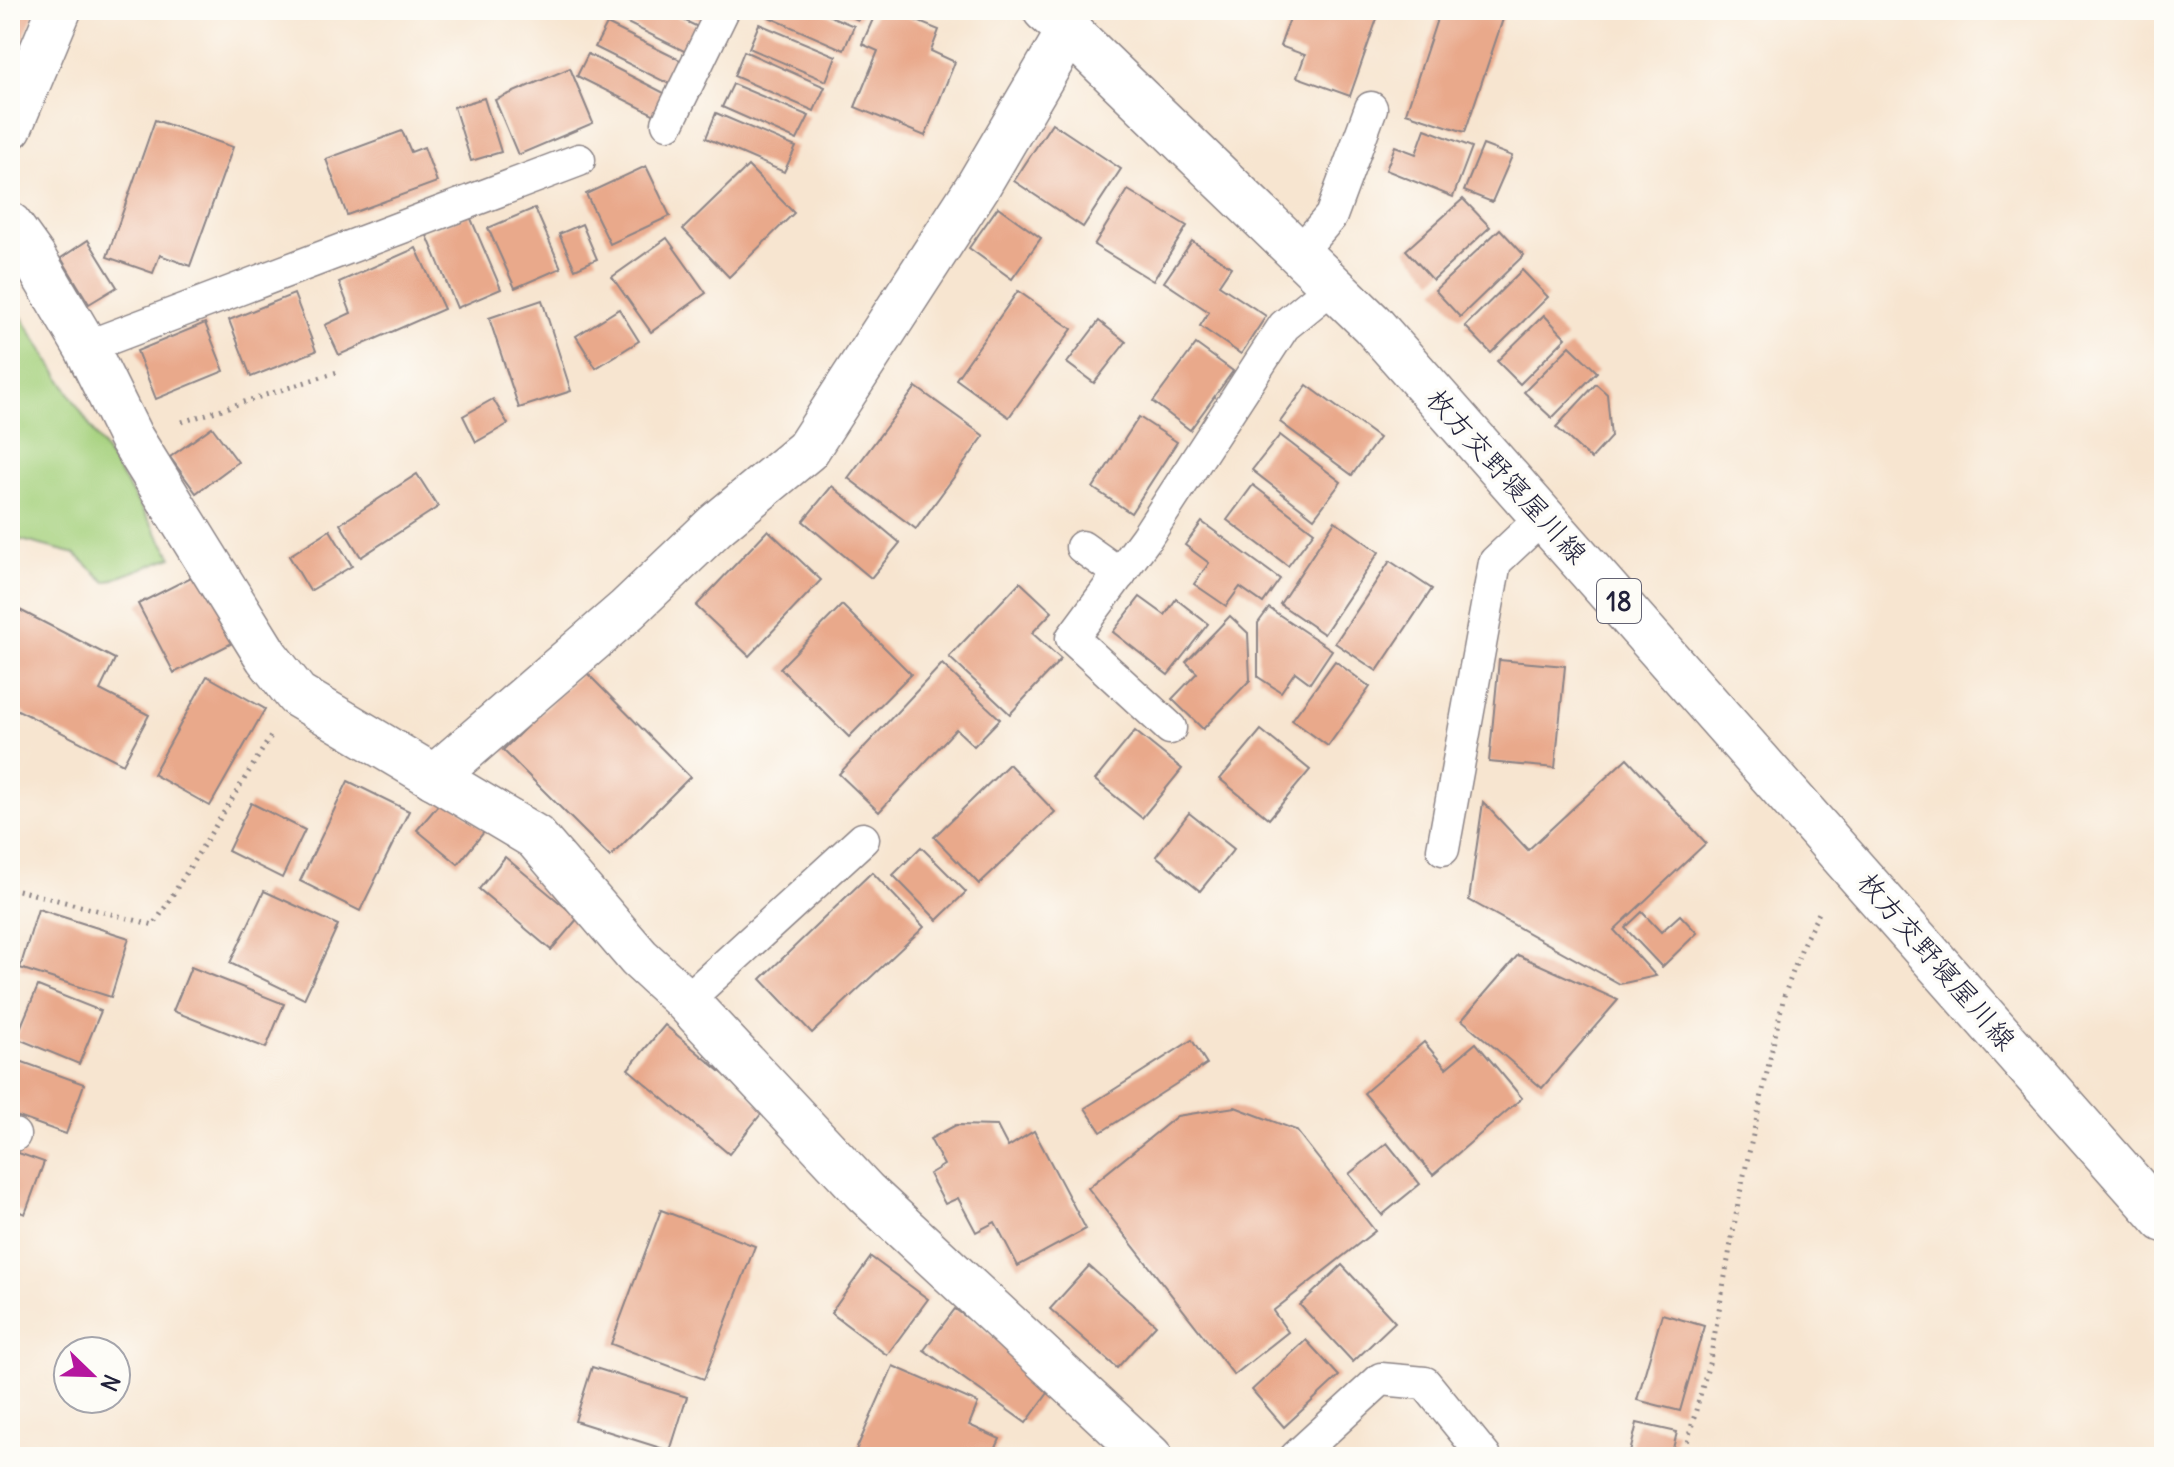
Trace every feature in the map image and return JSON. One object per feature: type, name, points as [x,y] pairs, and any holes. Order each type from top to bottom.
[{"type":"street","points":[[10,127],[59,10]]},
{"type":"street","points":[[434,777],[627,610],[716,525],[807,450],[978,186],[1057,20]]},
{"type":"street","name":"枚方交野寝屋川線","points":[[1057,20],[1372,324],[2164,1220]]},
{"type":"street","points":[[18,252],[86,347],[131,438],[267,657],[297,695],[535,837],[639,958],[686,1001],[865,1192],[1150,1457]]},
{"type":"lane","points":[[668,123],[723,10]]},
{"type":"lane","points":[[1299,253],[1331,216],[1371,108]]},
{"type":"lane","points":[[86,347],[579,160]]},
{"type":"lane","points":[[1170,728],[1072,638],[1146,538],[1284,326],[1333,286]]},
{"type":"lane","points":[[1443,849],[1495,562],[1544,516]]},
{"type":"lane","points":[[1082,547],[1120,574]]},
{"type":"lane","points":[[686,1001],[863,839]]},
{"type":"lane","points":[[1296,1457],[1381,1379],[1425,1383],[1485,1457]]},
{"type":"path","points":[[131,438],[337,372]]},
{"type":"path","points":[[10,888],[154,925],[297,695]]},
{"type":"path","points":[[1683,1457],[1710,1360],[1740,1193],[1784,996],[1804,942],[1825,900],[1850,863]]},
{"type":"green space","points":[[21,316],[172,557],[106,582],[75,554],[10,537],[10,324]]},
{"type":"building","points":[[10,10],[34,13],[10,72]]},
{"type":"building","points":[[616,10],[663,10],[700,28],[688,53],[613,16]]},
{"type":"building","points":[[680,10],[707,10],[702,21]]},
{"type":"building","points":[[766,10],[816,10],[854,26],[844,50],[764,15]]},
{"type":"building","points":[[836,10],[863,10],[858,20]]},
{"type":"building","points":[[877,10],[890,10],[939,30],[931,51],[955,62],[925,136],[855,107],[878,51],[862,44]]},
{"type":"building","points":[[1293,10],[1380,10],[1350,96],[1297,77],[1305,55],[1280,46]]},
{"type":"building","points":[[1440,10],[1506,10],[1465,132],[1406,113]]},
{"type":"building","points":[[607,24],[684,62],[673,86],[595,47]]},
{"type":"building","points":[[759,24],[836,56],[826,81],[749,48]]},
{"type":"building","points":[[744,51],[825,87],[814,111],[734,76]]},
{"type":"building","points":[[588,54],[666,94],[655,115],[577,76]]},
{"type":"building","points":[[570,68],[593,123],[518,155],[495,100]]},
{"type":"building","points":[[733,84],[809,116],[797,140],[722,107]]},
{"type":"building","points":[[484,98],[501,152],[471,161],[454,107]]},
{"type":"building","points":[[716,113],[796,147],[784,172],[706,138]]},
{"type":"building","points":[[155,120],[233,147],[190,266],[160,255],[153,273],[107,257]]},
{"type":"building","points":[[1052,123],[1121,169],[1083,227],[1014,181]]},
{"type":"building","points":[[1425,129],[1472,147],[1453,197],[1386,170],[1395,146],[1416,154]]},
{"type":"building","points":[[402,131],[411,152],[424,147],[437,182],[347,215],[326,159]]},
{"type":"building","points":[[1483,145],[1512,156],[1492,202],[1464,191]]},
{"type":"building","points":[[646,166],[670,216],[610,244],[586,194]]},
{"type":"building","points":[[748,166],[794,213],[729,277],[683,229]]},
{"type":"building","points":[[1128,190],[1187,226],[1153,281],[1094,245]]},
{"type":"building","points":[[1463,199],[1490,227],[1433,280],[1406,250]]},
{"type":"building","points":[[998,207],[1041,238],[1012,279],[969,248]]},
{"type":"building","points":[[535,208],[561,268],[515,288],[488,228]]},
{"type":"building","points":[[469,214],[501,289],[457,308],[426,233]]},
{"type":"building","points":[[582,224],[597,259],[575,269],[559,234]]},
{"type":"building","points":[[1500,229],[1524,255],[1460,317],[1435,290]]},
{"type":"building","points":[[667,238],[706,293],[651,332],[612,277]]},
{"type":"building","points":[[88,240],[117,287],[89,304],[61,258]]},
{"type":"building","points":[[1192,241],[1231,267],[1219,285],[1266,316],[1241,354],[1200,326],[1209,312],[1164,282]]},
{"type":"building","points":[[416,248],[444,309],[339,355],[325,325],[351,313],[339,282]]},
{"type":"building","points":[[1522,270],[1548,297],[1491,353],[1465,326]]},
{"type":"building","points":[[1018,291],[1072,329],[1009,417],[956,379]]},
{"type":"building","points":[[294,294],[316,351],[251,377],[229,320]]},
{"type":"building","points":[[542,300],[571,391],[519,408],[489,318]]},
{"type":"building","points":[[619,309],[639,341],[596,368],[576,336]]},
{"type":"building","points":[[1544,315],[1566,338],[1520,384],[1497,361]]},
{"type":"building","points":[[1099,321],[1126,342],[1094,383],[1067,363]]},
{"type":"building","points":[[205,323],[224,371],[156,399],[137,351]]},
{"type":"building","points":[[1196,344],[1233,371],[1190,430],[1153,402]]},
{"type":"building","points":[[1570,346],[1597,372],[1552,418],[1524,392]]},
{"type":"building","points":[[1596,384],[1607,394],[1611,437],[1591,459],[1556,427]]},
{"type":"building","points":[[1307,385],[1379,438],[1352,475],[1280,422]]},
{"type":"building","points":[[916,387],[984,436],[916,529],[848,478]]},
{"type":"building","points":[[493,399],[508,424],[476,442],[463,416]]},
{"type":"building","points":[[1139,417],[1177,442],[1131,513],[1093,488]]},
{"type":"building","points":[[212,427],[238,462],[196,493],[170,457]]},
{"type":"building","points":[[1280,435],[1341,482],[1314,518],[1252,470]]},
{"type":"building","points":[[417,474],[438,507],[361,557],[340,524]]},
{"type":"building","points":[[1253,485],[1314,532],[1288,566],[1227,520]]},
{"type":"building","points":[[832,486],[900,543],[871,578],[803,521]]},
{"type":"building","points":[[1335,521],[1379,552],[1324,634],[1280,604]]},
{"type":"building","points":[[1202,522],[1280,579],[1263,603],[1240,587],[1226,606],[1194,584],[1209,563],[1185,545]]},
{"type":"building","points":[[330,530],[352,566],[310,591],[289,556]]},
{"type":"building","points":[[768,530],[821,580],[749,656],[696,606]]},
{"type":"building","points":[[1390,561],[1432,589],[1377,671],[1335,643]]},
{"type":"building","points":[[203,571],[238,640],[174,673],[138,604]]},
{"type":"building","points":[[1020,582],[1052,612],[1032,633],[1061,659],[1010,714],[949,657]]},
{"type":"building","points":[[1140,597],[1165,615],[1176,599],[1208,624],[1168,675],[1113,632]]},
{"type":"building","points":[[10,605],[115,659],[100,690],[149,715],[123,764],[10,706]]},
{"type":"building","points":[[842,605],[911,674],[849,737],[780,668]]},
{"type":"building","points":[[1269,608],[1332,650],[1310,683],[1295,672],[1281,692],[1258,677],[1258,623]]},
{"type":"building","points":[[1230,616],[1248,633],[1250,680],[1203,729],[1172,699],[1197,673],[1186,662]]},
{"type":"building","points":[[1499,660],[1565,666],[1555,768],[1489,762]]},
{"type":"building","points":[[1335,661],[1370,687],[1328,746],[1292,720]]},
{"type":"building","points":[[942,664],[1000,719],[974,746],[956,729],[879,812],[839,774]]},
{"type":"building","points":[[584,670],[690,777],[610,857],[503,750]]},
{"type":"building","points":[[207,676],[265,709],[210,806],[153,774]]},
{"type":"building","points":[[1261,730],[1310,770],[1269,819],[1220,779]]},
{"type":"building","points":[[1135,731],[1182,769],[1142,818],[1095,780]]},
{"type":"building","points":[[1627,758],[1706,843],[1614,930],[1656,976],[1620,984],[1469,900],[1483,802],[1528,850]]},
{"type":"building","points":[[1009,764],[1055,812],[979,884],[934,837]]},
{"type":"building","points":[[348,781],[409,811],[360,911],[300,881]]},
{"type":"building","points":[[445,797],[485,831],[458,864],[417,830]]},
{"type":"building","points":[[251,803],[305,830],[282,878],[228,851]]},
{"type":"building","points":[[1189,813],[1234,849],[1200,891],[1156,856]]},
{"type":"building","points":[[921,847],[966,892],[937,920],[893,875]]},
{"type":"building","points":[[505,857],[578,918],[551,950],[479,889]]},
{"type":"building","points":[[872,872],[924,927],[812,1033],[761,979]]},
{"type":"building","points":[[264,891],[338,925],[304,999],[230,963]]},
{"type":"building","points":[[38,909],[129,938],[111,997],[20,968]]},
{"type":"building","points":[[1642,912],[1661,932],[1680,915],[1697,933],[1662,967],[1625,928]]},
{"type":"building","points":[[1518,955],[1618,1000],[1542,1088],[1462,1020]]},
{"type":"building","points":[[191,967],[284,1004],[266,1048],[173,1011]]},
{"type":"building","points":[[38,986],[101,1011],[79,1064],[16,1038]]},
{"type":"building","points":[[665,1025],[765,1109],[729,1154],[628,1069]]},
{"type":"building","points":[[1192,1040],[1207,1064],[1101,1132],[1085,1108]]},
{"type":"building","points":[[1424,1042],[1446,1068],[1476,1043],[1522,1098],[1433,1175],[1364,1093]]},
{"type":"building","points":[[17,1060],[84,1084],[66,1134],[10,1114],[10,1080]]},
{"type":"building","points":[[1235,1107],[1296,1130],[1375,1231],[1273,1311],[1288,1332],[1234,1375],[1088,1188],[1177,1116]]},
{"type":"building","points":[[956,1125],[997,1126],[1008,1147],[1034,1131],[1086,1229],[1018,1266],[995,1222],[976,1232],[958,1198],[945,1204],[929,1174],[944,1165],[930,1139]]},
{"type":"building","points":[[1387,1143],[1420,1184],[1382,1215],[1349,1174]]},
{"type":"building","points":[[10,1150],[44,1162],[25,1214],[10,1208]]},
{"type":"building","points":[[661,1210],[755,1246],[704,1379],[611,1344]]},
{"type":"building","points":[[871,1257],[928,1299],[887,1355],[831,1313]]},
{"type":"building","points":[[1342,1265],[1395,1322],[1353,1362],[1300,1305]]},
{"type":"building","points":[[1089,1266],[1156,1325],[1117,1368],[1050,1309]]},
{"type":"building","points":[[955,1309],[1056,1382],[1026,1423],[924,1350]]},
{"type":"building","points":[[1662,1314],[1704,1326],[1680,1411],[1637,1400]]},
{"type":"building","points":[[1306,1340],[1339,1376],[1284,1427],[1252,1390]]},
{"type":"building","points":[[893,1366],[978,1403],[969,1425],[1000,1439],[992,1457],[853,1457]]},
{"type":"building","points":[[592,1367],[687,1397],[670,1451],[575,1421]]},
{"type":"building","points":[[1637,1423],[1677,1432],[1671,1457],[1629,1457]]}]
